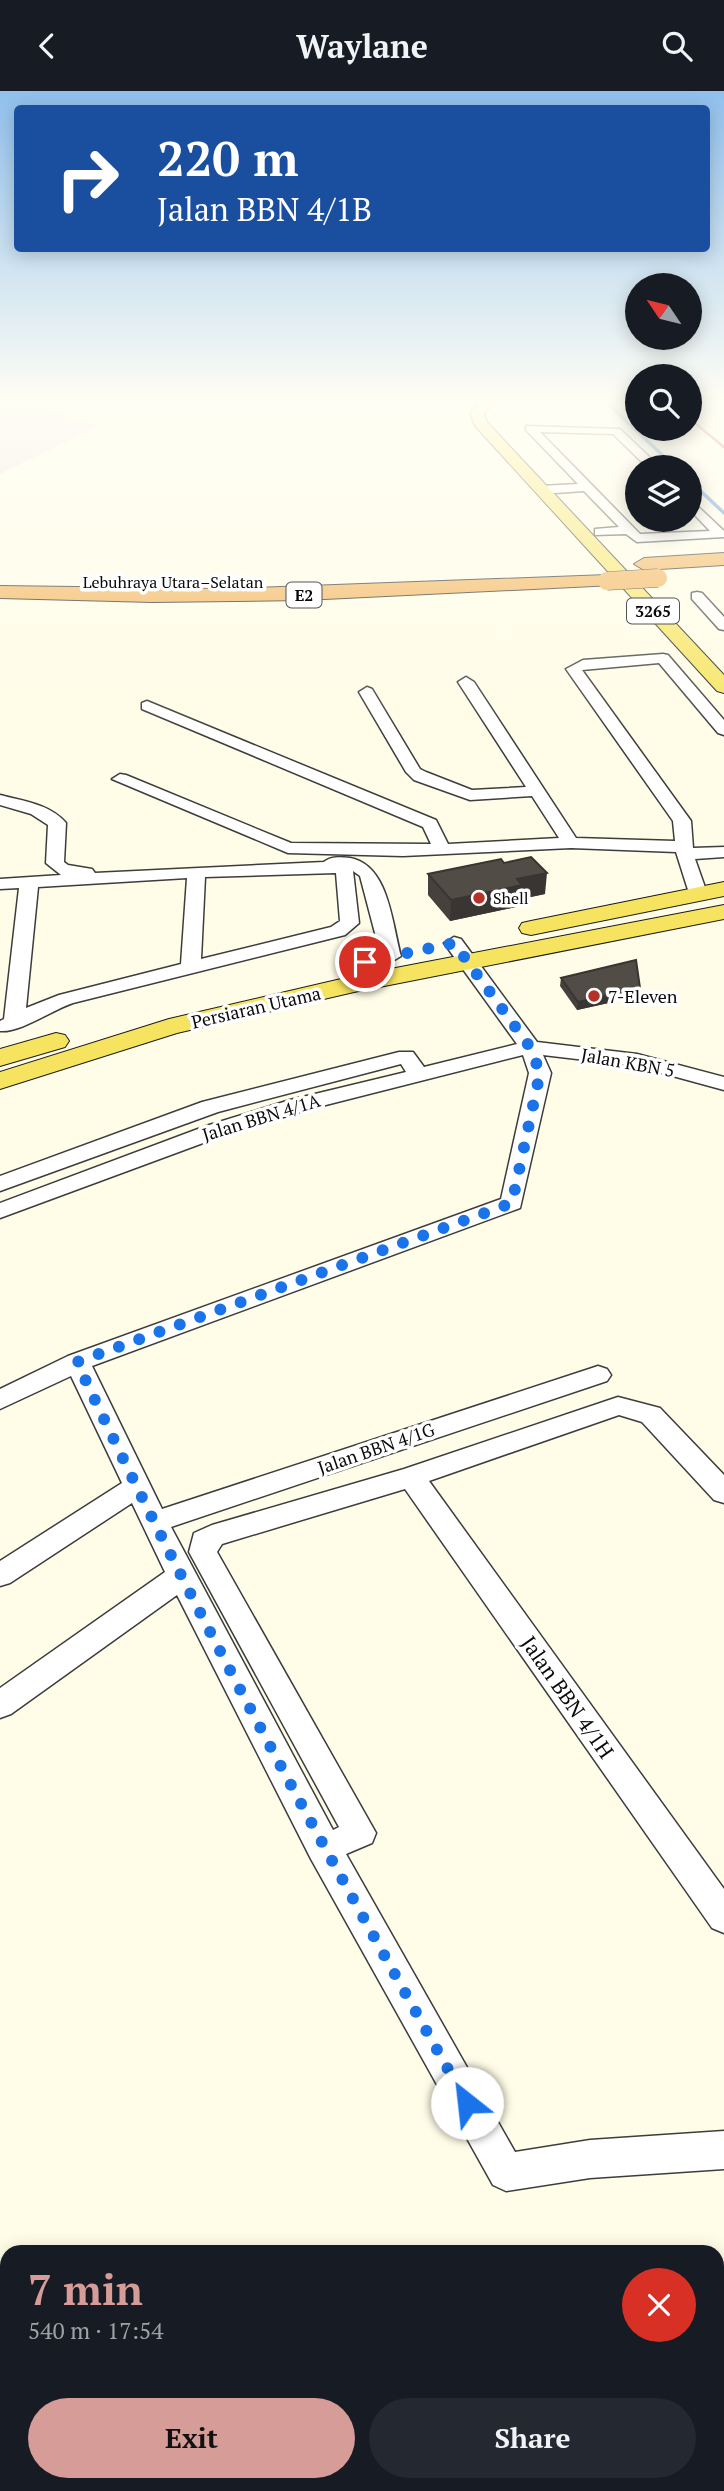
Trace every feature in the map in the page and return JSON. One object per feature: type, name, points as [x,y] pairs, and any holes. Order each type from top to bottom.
[{"type":"highway","name":"Lebuhraya Utara–Selatan","points":[[651,571],[724,559]]},
{"type":"highway","name":"Lebuhraya Utara–Selatan","points":[[0,593],[299,595],[651,571],[724,574]]},
{"type":"highway","name":"Lebuhraya Utara–Selatan","points":[[0,580],[155,584],[601,574]]},
{"type":"main road","name":"3265","points":[[570,513],[724,687]]},
{"type":"main road","name":"3265","points":[[577,513],[600,533],[724,667]]},
{"type":"main road","name":"Persiaran Utama","points":[[0,1081],[169,1027],[354,984],[461,953],[698,893],[724,889]]},
{"type":"main road","name":"Persiaran Utama","points":[[0,1058],[162,1009],[391,956],[461,953],[724,912]]},
{"type":"street","points":[[611,513],[625,527]]},
{"type":"street","points":[[630,532],[637,538],[646,540],[720,534],[702,515]]},
{"type":"street","points":[[600,533],[625,530]]},
{"type":"street","points":[[697,596],[724,627]]},
{"type":"street","points":[[698,893],[685,851],[682,821],[573,669],[583,664],[663,658],[724,730]]},
{"type":"street","points":[[466,682],[570,843]]},
{"type":"street","points":[[367,692],[414,772],[420,776],[470,795],[537,791]]},
{"type":"street","points":[[147,706],[430,824],[442,850]]},
{"type":"street","points":[[120,779],[288,849],[442,850],[570,843],[724,852]]},
{"type":"street","points":[[0,800],[37,810],[57,823],[55,863],[63,870],[75,873],[339,862],[363,867],[369,875],[391,956]]},
{"type":"street","points":[[0,884],[196,872],[340,867],[345,872],[350,923],[344,928],[66,999],[44,1006],[7,1025]]},
{"type":"street","points":[[191,967],[196,872]]},
{"type":"street","points":[[7,1025],[29,883]]},
{"type":"street","points":[[0,1400],[77,1362],[512,1203],[540,1073],[530,1047],[461,953]]},
{"type":"street","name":"Jalan BBN 4/1A","points":[[0,1211],[137,1159],[298,1105],[530,1047]]},
{"type":"street","name":"Jalan KBN 5","points":[[530,1047],[637,1061],[724,1084]]},
{"type":"street","points":[[0,1184],[210,1107],[406,1056],[418,1074]]},
{"type":"street","points":[[119,1140],[137,1159]]},
{"type":"street","points":[[77,1362],[154,1523],[323,1849],[506,2172],[590,2159],[724,2150]]},
{"type":"street","name":"Jalan BBN 4/1G","points":[[154,1523],[598,1375]]},
{"type":"street","points":[[323,1849],[360,1833],[203,1552],[204,1541],[212,1536],[411,1477],[618,1406],[651,1415],[724,1493]]},
{"type":"street","name":"Jalan BBN 4/1H","points":[[411,1477],[724,1917]]},
{"type":"street","points":[[0,1575],[136,1487]]},
{"type":"street","points":[[0,1705],[183,1575]]},
{"type":"building","points":[[531,857],[547,873],[517,879],[522,885],[451,900],[428,874],[501,859],[504,863]]},
{"type":"building","points":[[636,960],[640,988],[578,1002],[561,978]]},
{"type":"place","name":"Shell","points":[[479,898]]},
{"type":"place","name":"7-Eleven","points":[[594,996]]},
{"type":"route","points":[[365,962],[454,943],[530,1047],[540,1073],[512,1203],[77,1362],[136,1487],[323,1849],[467,2103]]}]
